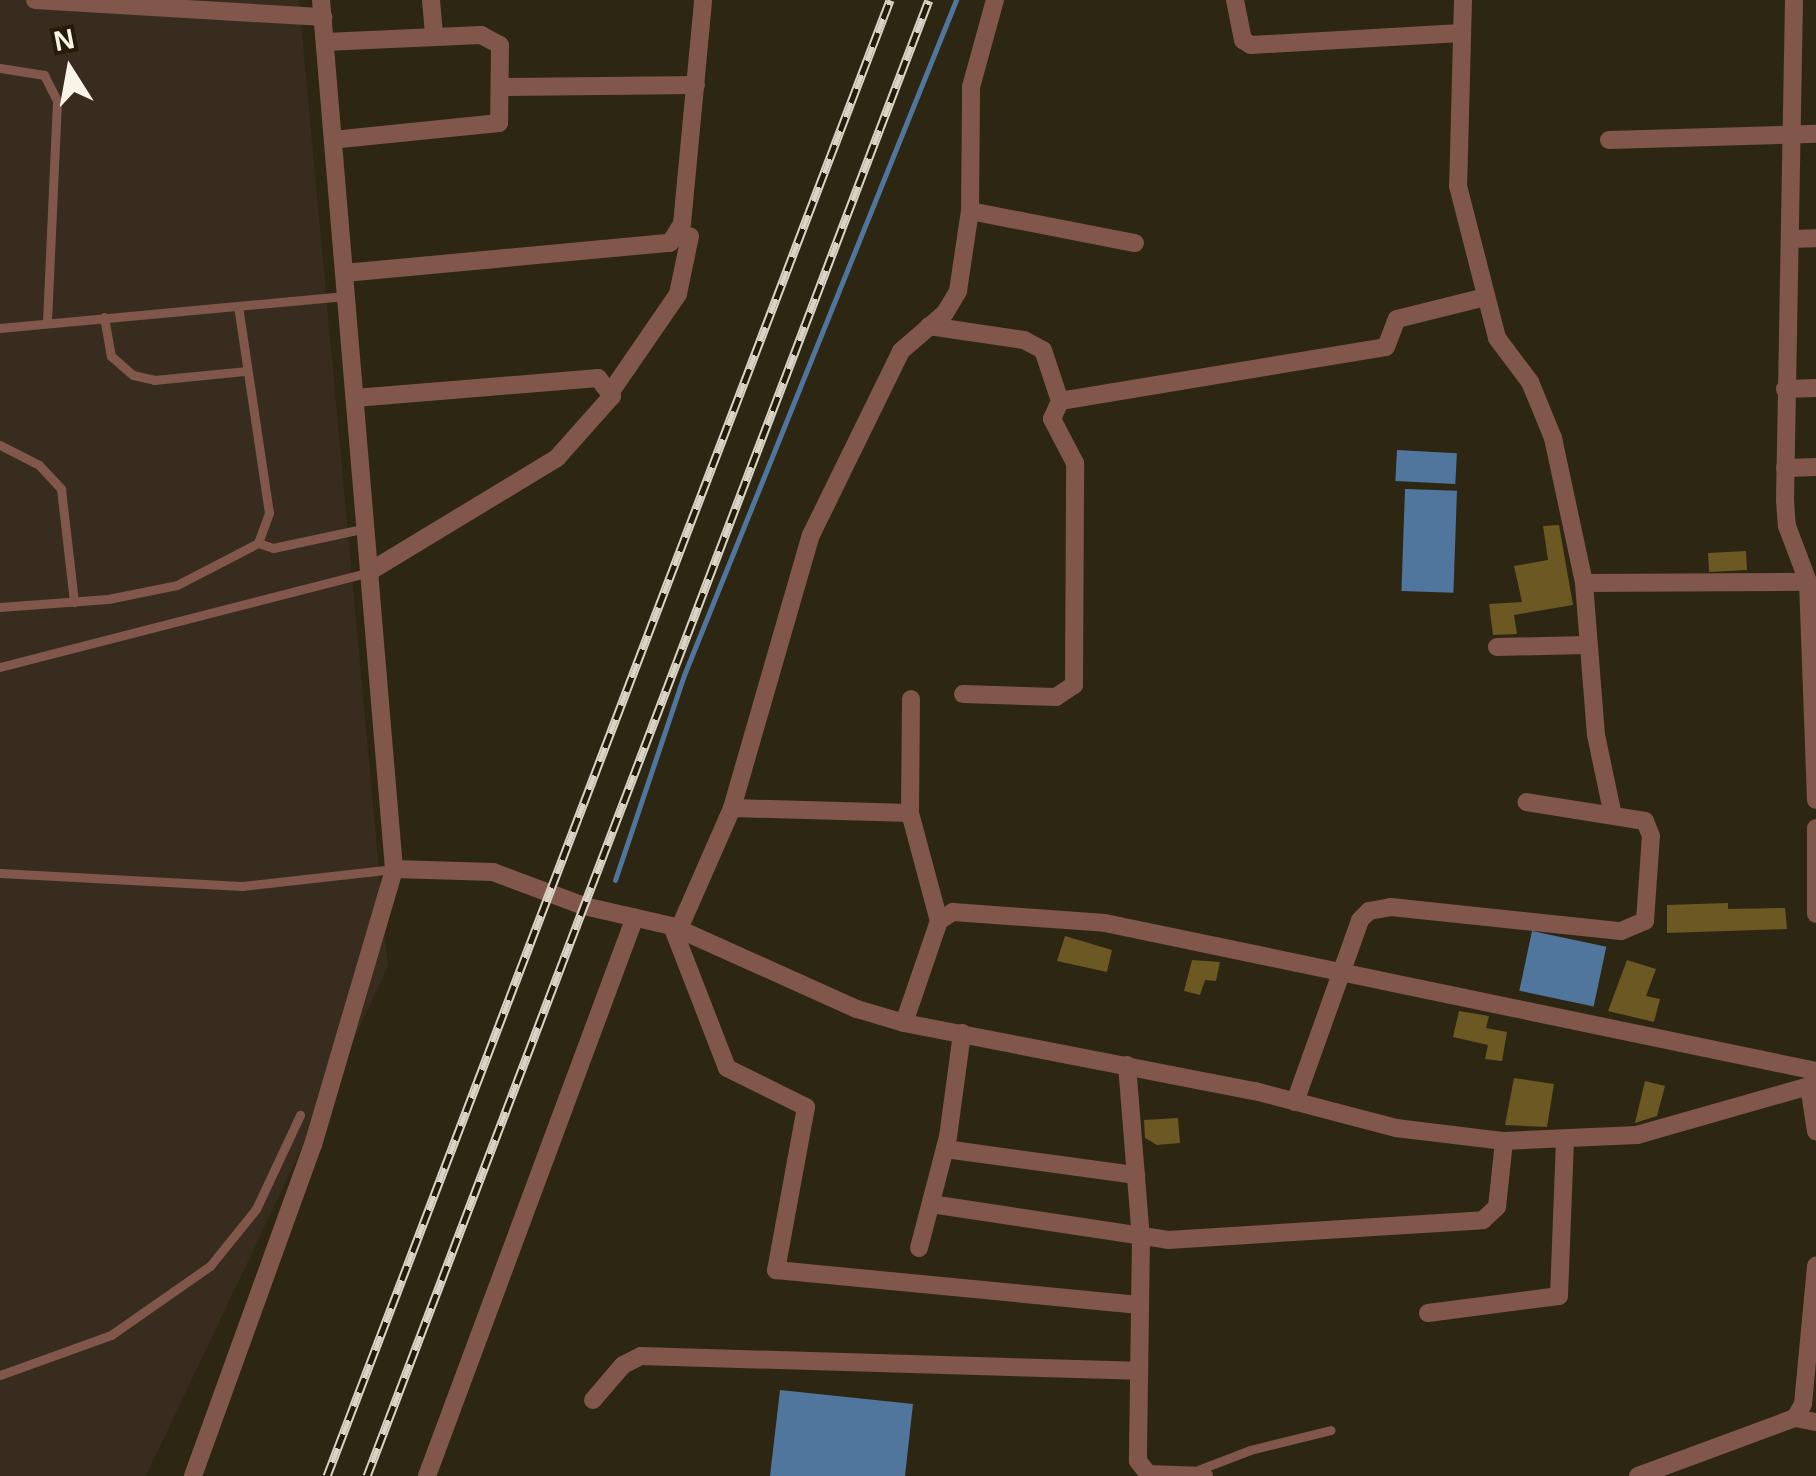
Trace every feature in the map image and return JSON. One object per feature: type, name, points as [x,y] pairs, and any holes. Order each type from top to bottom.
[{"type":"street","points":[[34,0],[322,8],[394,869],[313,1145],[193,1476]]},
{"type":"street","points":[[432,0],[434,37]]},
{"type":"street","points":[[344,273],[670,243],[682,224],[704,0]]},
{"type":"street","points":[[995,0],[970,86],[970,211],[958,291],[929,326],[900,350],[811,535],[732,808],[676,927],[727,1068],[806,1107],[776,1270],[1140,1305]]},
{"type":"street","points":[[1235,0],[1242,40],[1251,45],[1461,32]]},
{"type":"street","points":[[1463,0],[1458,186],[1482,298],[1505,353],[1541,403],[1584,584],[1586,646],[1612,811]]},
{"type":"street","points":[[1794,0],[1785,468],[1787,526],[1808,582],[1814,623],[1816,798]]},
{"type":"street","points":[[325,42],[494,38],[502,87],[499,123],[333,140]]},
{"type":"street","points":[[502,87],[696,86]]},
{"type":"street","points":[[1610,140],[1816,134]]},
{"type":"street","points":[[970,211],[1135,244]]},
{"type":"street","points":[[369,572],[557,458],[610,394],[678,294],[690,236]]},
{"type":"street","points":[[1791,238],[1816,238]]},
{"type":"street","points":[[1060,401],[1386,346],[1397,319],[1482,298]]},
{"type":"street","points":[[929,326],[1024,340],[1043,350],[1060,401],[1052,419],[1075,463],[1074,685],[1056,697],[963,694]]},
{"type":"street","points":[[355,398],[598,378],[610,394]]},
{"type":"street","points":[[1785,390],[1816,388]]},
{"type":"street","points":[[1785,468],[1816,468]]},
{"type":"street","points":[[1584,584],[1808,582]]},
{"type":"street","points":[[1497,647],[1586,646]]},
{"type":"street","points":[[904,1023],[939,921],[910,813],[911,699]]},
{"type":"street","points":[[1295,1102],[1360,920],[1378,908],[1636,929],[1649,908],[1651,836],[1645,821],[1612,811],[1527,802]]},
{"type":"street","points":[[732,808],[893,818],[910,813]]},
{"type":"street","points":[[1816,828],[1816,914]]},
{"type":"street","points":[[394,869],[493,872],[676,927],[857,1009],[904,1023],[1127,1065],[1396,1128],[1504,1141],[1566,1142],[1636,1135],[1777,1096],[1814,1080]]},
{"type":"street","points":[[939,921],[953,912],[1104,922],[1770,1062],[1814,1080]]},
{"type":"street","points":[[426,1476],[634,917]]},
{"type":"street","points":[[919,1248],[945,1149],[962,1033]]},
{"type":"street","points":[[1770,1062],[1777,1096]]},
{"type":"street","points":[[1127,1065],[1141,1238],[1136,1371],[1141,1469],[1198,1475]]},
{"type":"street","points":[[1814,1080],[1816,1131]]},
{"type":"street","points":[[931,1204],[1141,1238],[1253,1238],[1483,1220],[1497,1207],[1504,1141]]},
{"type":"street","points":[[1428,1313],[1559,1296],[1566,1142]]},
{"type":"street","points":[[945,1149],[1136,1175]]},
{"type":"street","points":[[1795,1418],[1804,1404],[1816,1266]]},
{"type":"street","points":[[593,1400],[623,1365],[640,1356],[1136,1371]]},
{"type":"street","points":[[1644,1475],[1795,1418],[1816,1422]]},
{"type":"lane","points":[[0,68],[44,76],[58,100],[47,321]]},
{"type":"lane","points":[[0,328],[346,296]]},
{"type":"lane","points":[[0,608],[74,602],[178,585],[258,543],[269,512],[238,306]]},
{"type":"lane","points":[[104,317],[111,356],[133,376],[154,380],[245,371]]},
{"type":"lane","points":[[0,445],[39,466],[61,488],[74,602]]},
{"type":"lane","points":[[258,543],[273,548],[366,528]]},
{"type":"lane","points":[[0,667],[369,572]]},
{"type":"lane","points":[[0,873],[242,886],[394,869]]},
{"type":"lane","points":[[0,1375],[111,1335],[210,1266],[256,1209],[300,1115]]},
{"type":"lane","points":[[1198,1475],[1250,1450],[1330,1430]]},
{"type":"shaded area","points":[[0,0],[299,0],[388,967],[146,1476],[0,1476]]},
{"type":"water","points":[[1397,450],[1457,453],[1455,484],[1395,481]]},
{"type":"water","points":[[1405,489],[1457,491],[1453,593],[1401,591]]},
{"type":"water","points":[[1532,931],[1606,947],[1594,1006],[1519,991]]},
{"type":"water","points":[[780,1390],[913,1404],[905,1476],[770,1476]]},
{"type":"building","points":[[1559,525],[1573,605],[1514,615],[1517,634],[1493,635],[1489,604],[1522,602],[1514,566],[1548,560],[1543,526]]},
{"type":"building","points":[[1746,551],[1747,570],[1709,572],[1708,553]]},
{"type":"building","points":[[1728,903],[1728,909],[1785,908],[1787,929],[1667,933],[1667,905]]},
{"type":"building","points":[[1065,936],[1112,950],[1107,972],[1057,961]]},
{"type":"building","points":[[1192,960],[1220,962],[1216,981],[1205,980],[1200,995],[1184,991]]},
{"type":"building","points":[[1627,960],[1656,969],[1646,996],[1660,999],[1654,1022],[1608,1011]]},
{"type":"building","points":[[1459,1011],[1489,1016],[1486,1028],[1507,1032],[1502,1061],[1485,1059],[1488,1045],[1453,1037]]},
{"type":"building","points":[[1514,1078],[1554,1084],[1547,1127],[1505,1125]]},
{"type":"building","points":[[1645,1081],[1665,1086],[1657,1116],[1635,1123]]},
{"type":"building","points":[[1178,1118],[1180,1143],[1157,1145],[1145,1138],[1144,1120]]},
{"type":"waterway","points":[[615,880],[684,675],[956,0]]},
{"type":"railway","points":[[327,1476],[890,0]]},
{"type":"railway","points":[[367,1476],[929,0]]}]
